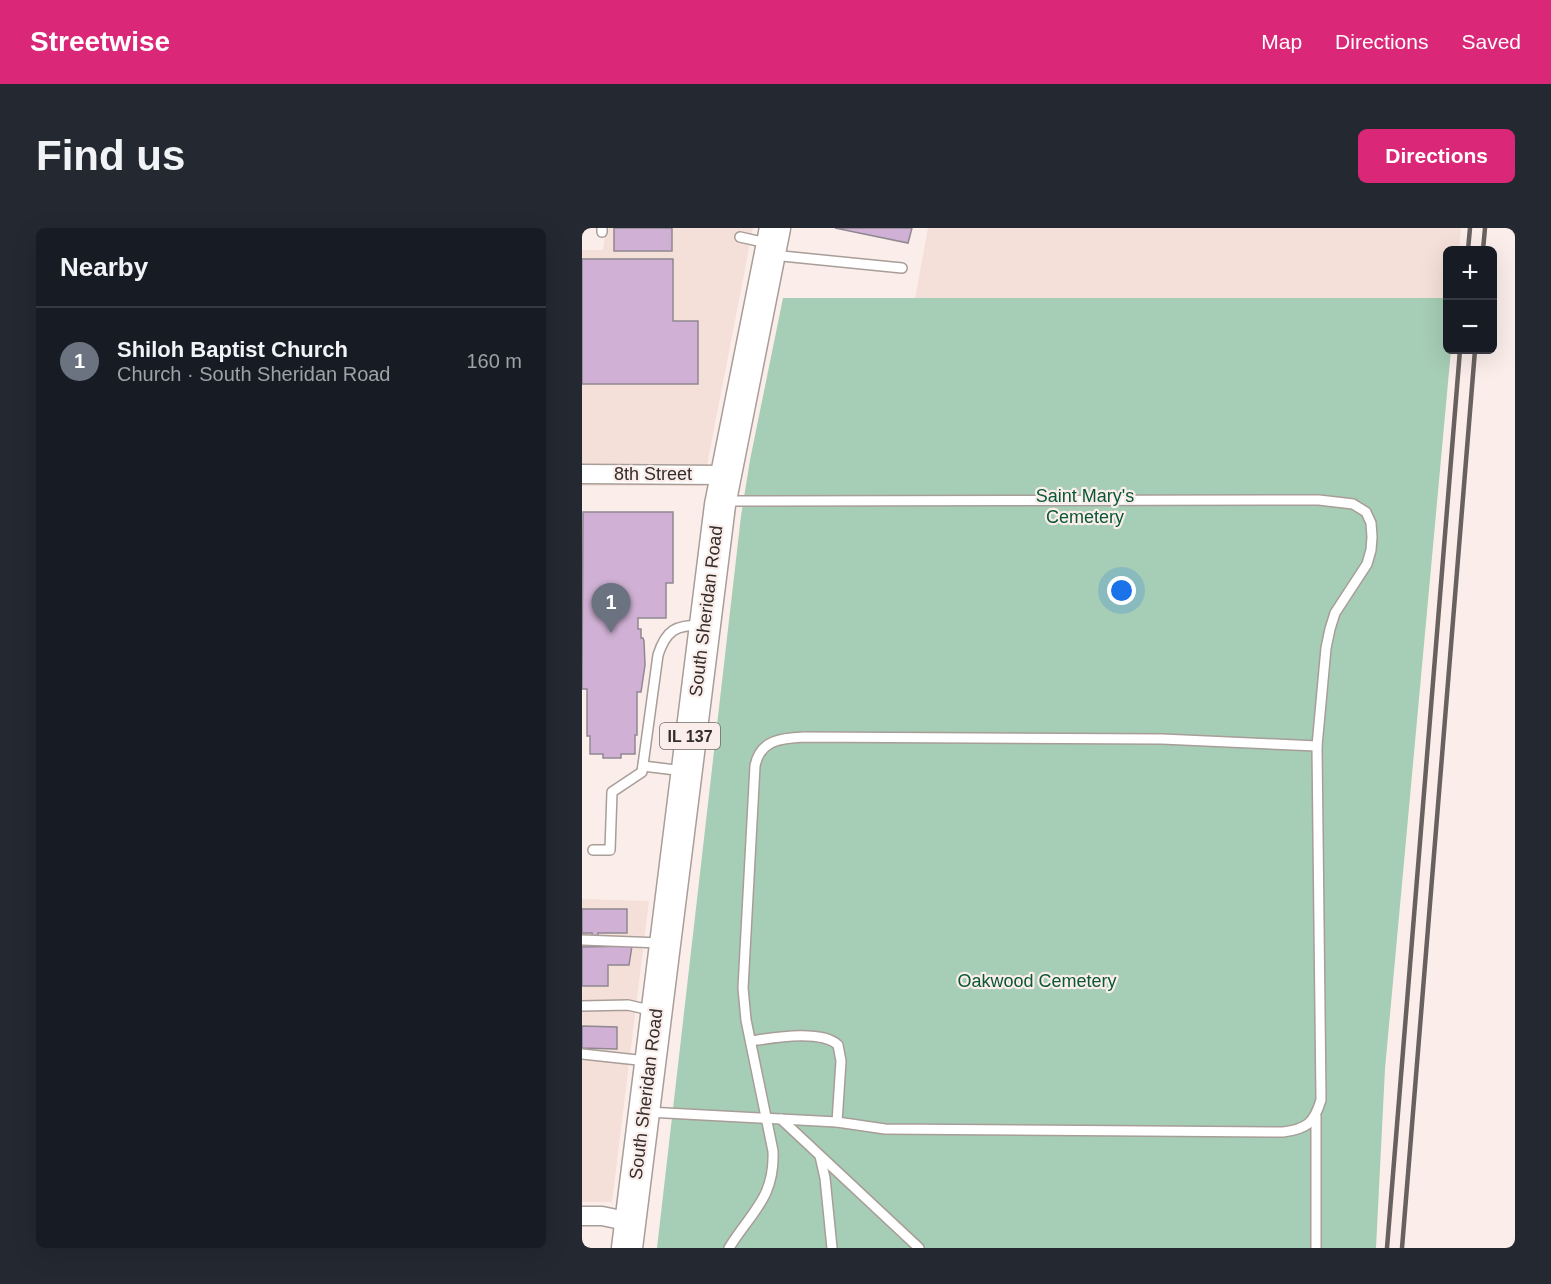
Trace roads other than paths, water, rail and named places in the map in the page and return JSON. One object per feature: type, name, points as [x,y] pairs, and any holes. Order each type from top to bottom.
[{"type":"highway","name":"South Sheridan Road","points":[[629,1235],[723,488],[772,242]]},
{"type":"street","name":"8th Street","points":[[582,474],[723,488]]},
{"type":"street","points":[[582,1216],[602,1216],[629,1235]]},
{"type":"lane","points":[[740,237],[902,268]]},
{"type":"lane","points":[[723,488],[1319,500],[1353,504],[1366,512],[1371,523],[1371,549],[1360,576],[1335,613],[1330,629],[1326,648],[1317,746],[1321,1100],[1316,1116],[1316,1248]]},
{"type":"lane","points":[[593,850],[610,850],[612,792],[642,772],[658,654],[663,640],[671,631],[683,625],[704,625]]},
{"type":"lane","points":[[729,1248],[755,1214],[771,1180],[774,1168],[773,1151],[744,1011],[742,988],[755,766],[757,756],[763,748],[784,738],[804,737],[1162,739],[1317,746]]},
{"type":"lane","points":[[643,766],[686,772]]},
{"type":"lane","points":[[582,940],[664,943]]},
{"type":"lane","points":[[582,1006],[628,1005],[656,1011]]},
{"type":"lane","points":[[751,1041],[779,1037],[824,1037],[838,1045],[841,1061],[837,1122]]},
{"type":"lane","points":[[582,1054],[650,1062]]},
{"type":"lane","points":[[644,1112],[837,1122],[908,1130],[1283,1132],[1304,1127],[1316,1116]]},
{"type":"lane","points":[[781,1119],[919,1248]]},
{"type":"lane","points":[[820,1156],[832,1248]]},
{"type":"railway","points":[[1468,246],[1470,228]]},
{"type":"railway","points":[[1483,246],[1485,228]]},
{"type":"railway","points":[[1387,1248],[1460,354]]},
{"type":"railway","points":[[1402,1248],[1475,354]]},
{"type":"place","name":"Shiloh Baptist Church","points":[[611,633]]},
{"type":"park label","name":"Saint Mary's Cemetery","points":[[1085,506]]},
{"type":"park label","name":"Oakwood Cemetery","points":[[1037,981]]}]
